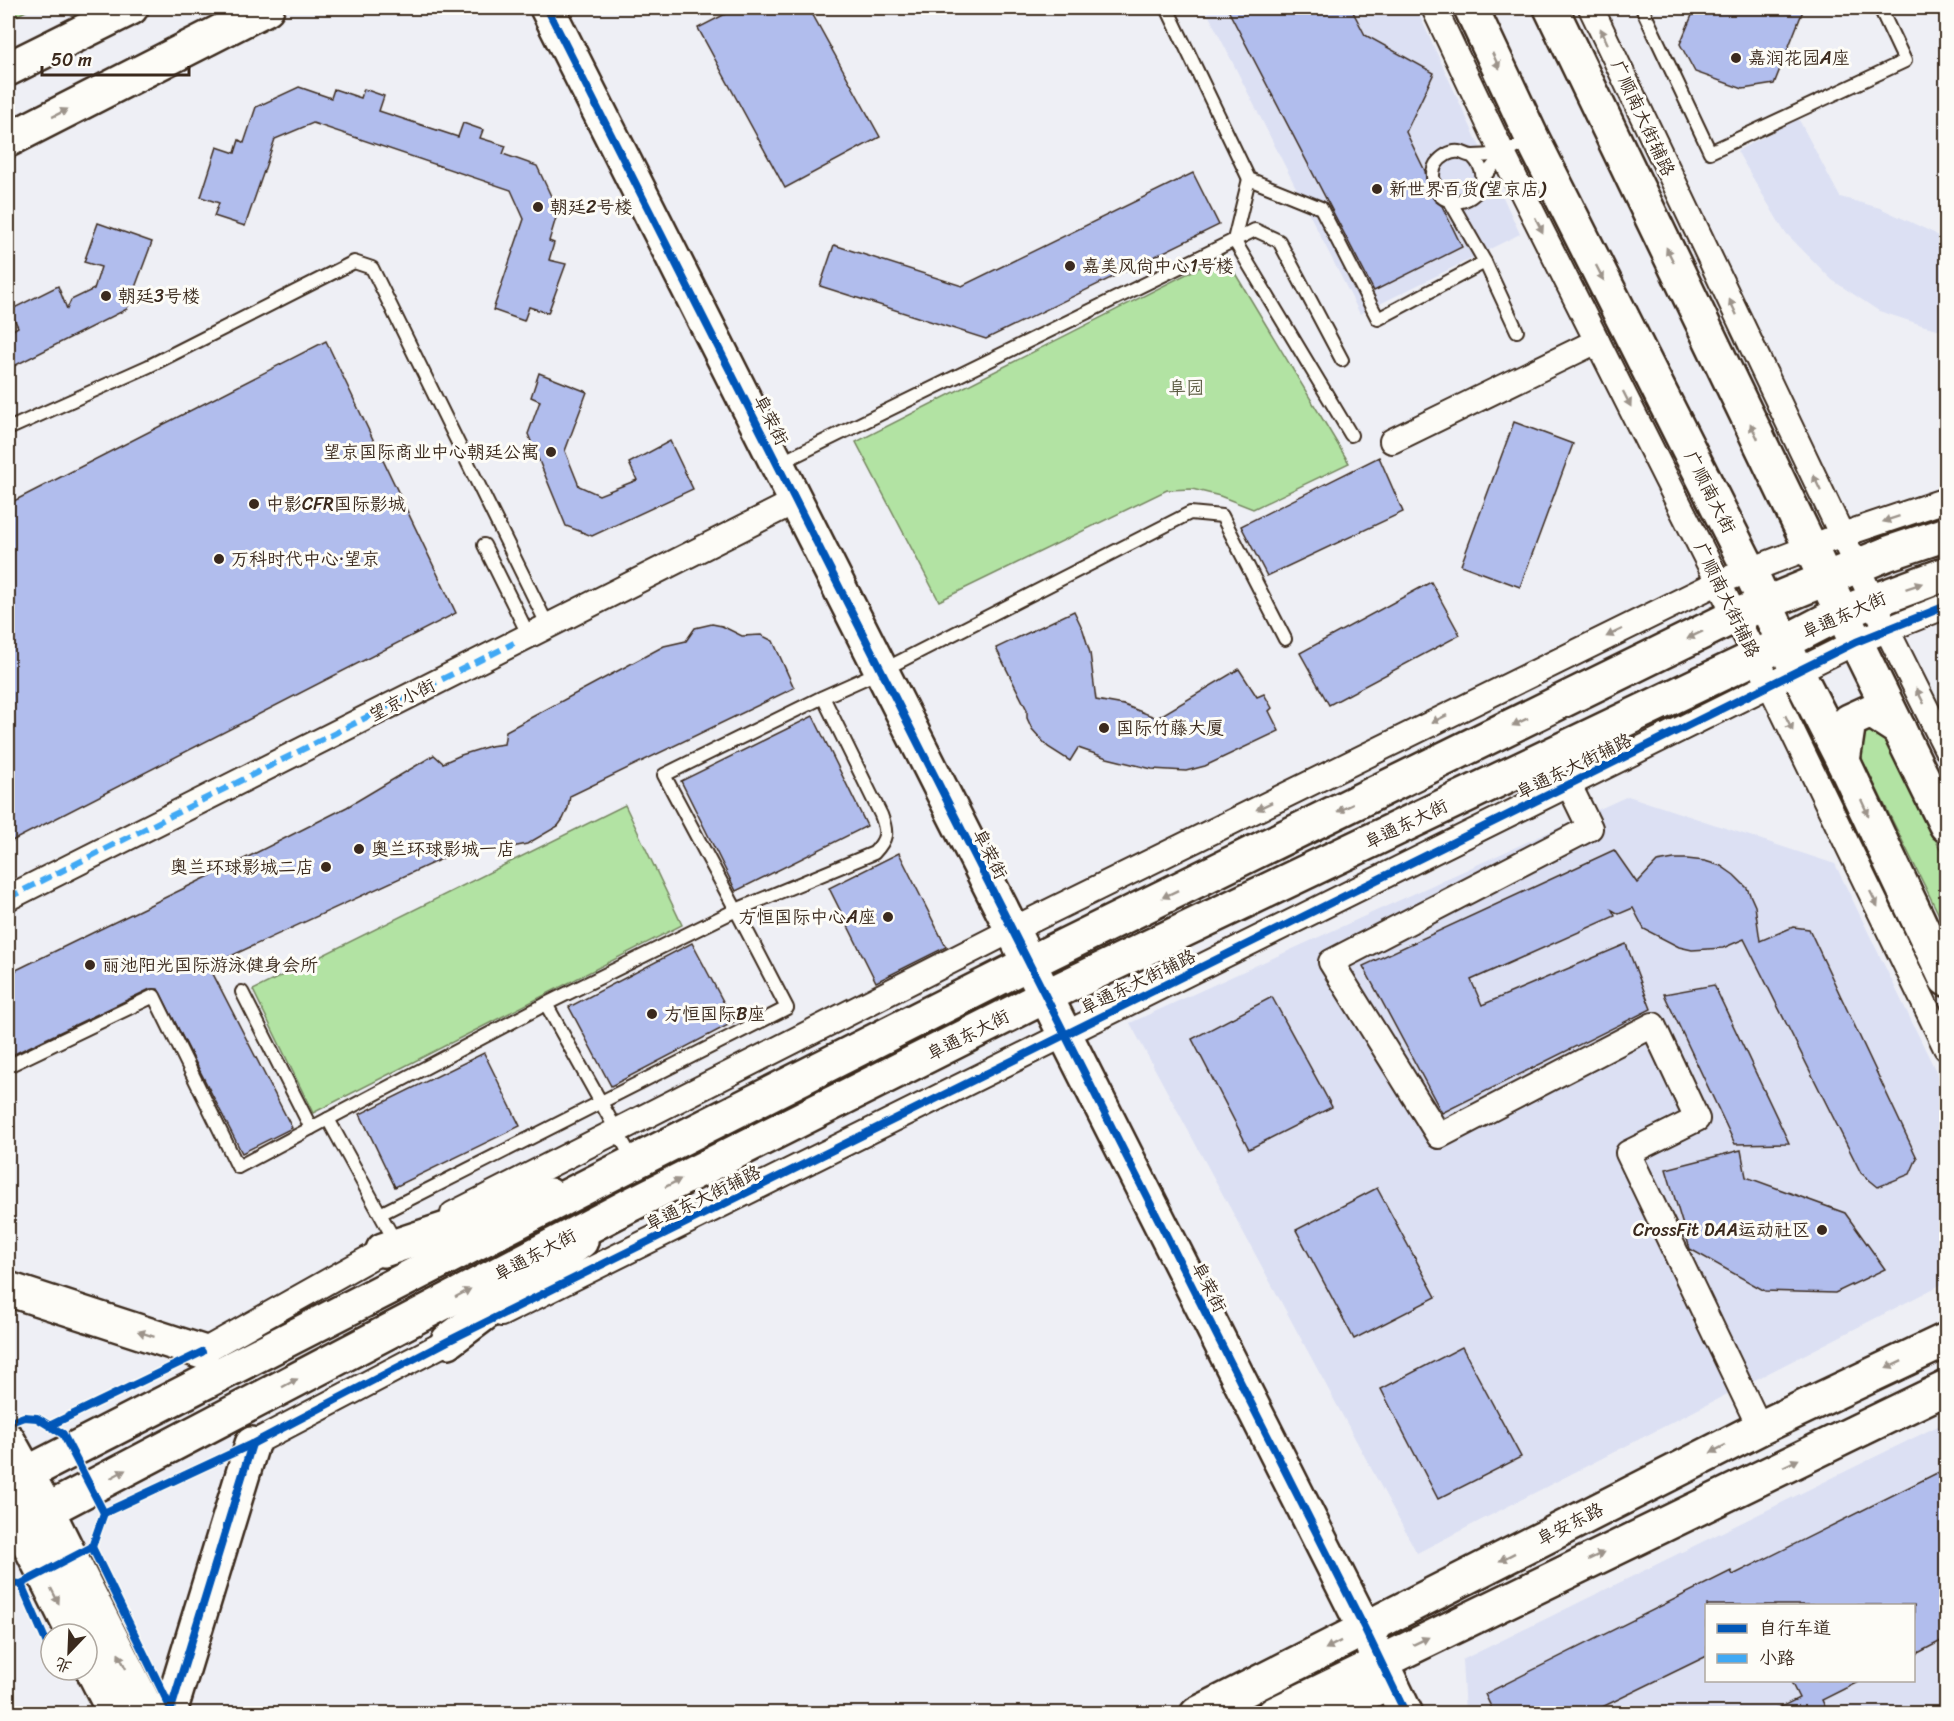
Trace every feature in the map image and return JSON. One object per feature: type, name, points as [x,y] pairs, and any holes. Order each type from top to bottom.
[{"type":"main road","points":[[8,69],[131,8]]},
{"type":"main road","points":[[8,140],[267,8]]},
{"type":"main road","name":"阜荣街","points":[[547,8],[1393,1687]]},
{"type":"main road","name":"广顺南大街","points":[[1472,8],[1532,138],[1750,571],[1749,609],[1777,664],[1843,761],[1947,979]]},
{"type":"main road","points":[[1551,8],[1841,613],[1947,825]]},
{"type":"main road","name":"阜通东大街","points":[[16,1479],[1029,963],[1749,609],[1889,553],[1947,534]]},
{"type":"main road","name":"阜通东大街","points":[[20,1518],[628,1206],[1046,996],[1777,664],[1841,613],[1947,574]]},
{"type":"main road","points":[[1843,761],[1849,721],[1871,711],[1899,729]]},
{"type":"main road","points":[[389,1247],[621,1169]]},
{"type":"main road","points":[[448,1341],[628,1206]]},
{"type":"main road","points":[[8,1289],[202,1352]]},
{"type":"main road","name":"阜安东路","points":[[1197,1713],[1760,1428],[1947,1340]]},
{"type":"main road","points":[[1274,1713],[1357,1698],[1393,1687],[1947,1388]]},
{"type":"main road","points":[[8,1440],[16,1479],[20,1518],[69,1622]]},
{"type":"main road","points":[[173,1713],[171,1708],[252,1444]]},
{"type":"main road","points":[[20,1518],[149,1713]]},
{"type":"main road","points":[[99,1682],[115,1713]]},
{"type":"street","name":"广顺南大街辅路","points":[[1434,8],[1503,153],[1719,582],[1749,609]]},
{"type":"street","name":"广顺南大街辅路","points":[[1591,8],[1887,630],[1947,748]]},
{"type":"street","points":[[1392,441],[1597,341]]},
{"type":"street","points":[[202,1352],[389,1247],[1012,930],[1719,582],[1842,535],[1947,500]]},
{"type":"street","name":"望京小街","points":[[8,898],[796,501]]},
{"type":"street","name":"阜通东大街辅路","points":[[252,1444],[448,1341],[1569,785],[1777,664],[1856,642],[1947,606]]},
{"type":"street","points":[[1777,664],[1947,1048]]},
{"type":"street","points":[[1569,785],[1590,828],[1331,962],[1439,1136],[1653,1025],[1697,1119],[1628,1153],[1760,1428]]},
{"type":"street","points":[[1335,1713],[1357,1698]]},
{"type":"lane","points":[[1167,8],[1249,179],[1234,240],[1352,435]]},
{"type":"lane","points":[[1642,8],[1710,152],[1905,62],[1880,8]]},
{"type":"lane","points":[[1503,153],[1482,179],[1479,190],[1473,196],[1460,202],[1450,201],[1440,195],[1435,188],[1432,176],[1434,168],[1446,155],[1454,152],[1472,156],[1503,153],[1532,138]]},
{"type":"lane","points":[[1472,156],[1478,162],[1482,179]]},
{"type":"lane","points":[[1249,179],[1321,208],[1378,319],[1485,262]]},
{"type":"lane","points":[[1450,201],[1485,262],[1517,331]]},
{"type":"lane","points":[[777,465],[1255,230],[1280,241],[1342,360]]},
{"type":"lane","points":[[8,429],[149,366],[354,262],[372,268],[530,635]]},
{"type":"lane","points":[[380,1214],[787,1008],[664,775],[881,671],[1190,513],[1222,516],[1284,639]]},
{"type":"lane","points":[[484,545],[530,635]]},
{"type":"lane","points":[[8,1066],[154,996],[238,1167],[546,1004],[736,910],[874,853],[883,843],[886,828],[823,697]]},
{"type":"lane","points":[[242,992],[311,1128]]},
{"type":"lane","points":[[546,1004],[617,1131],[621,1169]]},
{"type":"lane","points":[[328,1119],[380,1214],[389,1247]]},
{"type":"shaded area","name":"新世界百货(望京店)","points":[[1205,8],[1416,8],[1520,234],[1360,314]]},
{"type":"shaded area","points":[[1798,118],[1840,197],[1880,208],[1934,233],[1946,243],[1946,331],[1879,311],[1832,280],[1784,231],[1737,151]]},
{"type":"shaded area","points":[[1628,796],[1835,864],[1946,1092],[1946,1282],[1417,1553],[1130,1023]]},
{"type":"shaded area","points":[[1946,1422],[1946,1713],[1465,1713],[1462,1660]]},
{"type":"green space","points":[[8,8],[32,8],[8,20]]},
{"type":"green space","name":"阜园","points":[[1224,255],[1349,463],[1253,509],[1220,496],[1192,489],[1167,490],[939,601],[856,442]]},
{"type":"green space","points":[[1879,725],[1946,861],[1946,929],[1854,743],[1858,728]]},
{"type":"green space","points":[[625,805],[682,925],[313,1113],[253,990]]},
{"type":"building","points":[[737,8],[809,8],[880,137],[785,188],[698,28]]},
{"type":"building","name":"新世界百货(望京店)","points":[[1227,8],[1351,8],[1365,35],[1434,73],[1406,132],[1425,171],[1428,190],[1435,201],[1442,206],[1462,247],[1374,291]]},
{"type":"building","name":"嘉润花园A座","points":[[1695,8],[1804,8],[1774,84],[1743,89],[1695,72],[1680,44]]},
{"type":"building","name":"朝廷2号楼","points":[[299,87],[331,98],[334,89],[361,98],[364,89],[384,96],[379,111],[458,137],[463,123],[483,130],[480,138],[506,146],[503,154],[537,166],[558,211],[549,241],[554,243],[549,260],[566,264],[548,313],[529,307],[524,321],[493,310],[524,219],[511,190],[313,123],[275,139],[245,226],[214,216],[219,203],[201,197],[217,147],[235,153],[239,140],[244,143],[256,107]]},
{"type":"building","name":"嘉美风尚中心1号楼","points":[[1193,173],[1219,225],[986,339],[820,286],[834,245],[962,286]]},
{"type":"building","name":"朝廷3号楼","points":[[98,223],[152,242],[127,309],[8,369],[8,333],[18,327],[10,310],[58,286],[67,309],[71,300],[94,289],[101,267],[84,262]]},
{"type":"building","name":"万科时代中心·望京","points":[[326,341],[456,613],[8,843],[8,504]]},
{"type":"building","name":"望京国际商业中心朝廷公寓","points":[[539,373],[587,392],[565,451],[579,486],[599,495],[637,480],[629,463],[670,441],[693,489],[592,536],[566,526],[528,434],[540,401],[531,397]]},
{"type":"building","points":[[1514,422],[1573,444],[1520,587],[1461,565]]},
{"type":"building","points":[[1379,457],[1403,512],[1267,576],[1241,526]]},
{"type":"building","points":[[1431,582],[1460,635],[1329,705],[1300,653]]},
{"type":"building","points":[[1074,611],[1090,653],[1096,700],[1124,705],[1157,718],[1239,669],[1257,697],[1264,694],[1272,708],[1269,711],[1279,731],[1205,766],[1186,771],[1152,769],[1078,748],[1070,761],[1048,747],[1032,729],[1027,718],[1027,710],[996,648]]},
{"type":"building","points":[[712,624],[722,626],[742,636],[761,635],[773,641],[794,688],[570,796],[568,808],[558,826],[527,844],[493,851],[463,849],[209,966],[292,1128],[242,1153],[158,989],[150,989],[8,1057],[8,974],[347,807],[434,755],[443,763],[461,755],[504,744],[506,731],[664,646],[686,641],[695,628]]},
{"type":"building","points":[[813,716],[867,826],[736,891],[681,781]]},
{"type":"building","points":[[1614,850],[1637,883],[1657,862],[1687,859],[1721,866],[1747,888],[1755,906],[1760,941],[1793,927],[1809,929],[1917,1158],[1910,1174],[1878,1187],[1861,1173],[1744,939],[1723,948],[1692,950],[1679,947],[1644,929],[1633,908],[1619,914],[1612,910],[1615,916],[1471,980],[1482,1005],[1626,944],[1651,1009],[1442,1113],[1363,966]]},
{"type":"building","name":"方恒国际中心A座","points":[[899,853],[946,947],[876,982],[829,888]]},
{"type":"building","name":"方恒国际B座","points":[[692,943],[734,1022],[611,1086],[569,1007]]},
{"type":"building","points":[[1714,985],[1789,1143],[1735,1144],[1664,994]]},
{"type":"building","points":[[1272,997],[1332,1107],[1249,1149],[1192,1039]]},
{"type":"building","points":[[484,1053],[520,1126],[395,1187],[360,1114]]},
{"type":"building","points":[[1741,1150],[1746,1177],[1845,1213],[1885,1269],[1835,1293],[1765,1291],[1690,1249],[1666,1169]]},
{"type":"building","points":[[1377,1188],[1436,1297],[1354,1339],[1296,1230]]},
{"type":"building","points":[[1462,1347],[1521,1457],[1438,1499],[1381,1389]]},
{"type":"building","points":[[1947,1468],[1947,1638],[1915,1654],[1915,1604],[1705,1604],[1705,1657],[1590,1713],[1494,1713],[1485,1694],[1731,1571],[1733,1575]]},
{"type":"building","points":[[1791,1682],[1858,1682],[1822,1700],[1828,1713],[1769,1713],[1799,1698]]},
{"type":"marked path","points":[[8,898],[514,643]]},
{"type":"cycle path","points":[[547,8],[1406,1714]]},
{"type":"cycle path","points":[[104,1513],[252,1444],[448,1341],[1856,642],[1946,606]]},
{"type":"cycle path","points":[[51,1425],[202,1352]]},
{"type":"cycle path","points":[[8,1423],[24,1417],[37,1418],[63,1434],[104,1513],[92,1547],[21,1584],[8,1583]]},
{"type":"cycle path","points":[[173,1714],[171,1709],[252,1444]]},
{"type":"cycle path","points":[[92,1547],[171,1709]]},
{"type":"cycle path","points":[[21,1584],[39,1625]]},
{"type":"place","name":"嘉润花园A座","points":[[1736,58]]},
{"type":"place","name":"新世界百货(望京店)","points":[[1377,189]]},
{"type":"place","name":"朝廷2号楼","points":[[538,207]]},
{"type":"place","name":"嘉美风尚中心1号楼","points":[[1070,266]]},
{"type":"place","name":"朝廷3号楼","points":[[106,296]]},
{"type":"place","name":"望京国际商业中心朝廷公寓","points":[[551,452]]},
{"type":"place","name":"中影CFR国际影城","points":[[254,504]]},
{"type":"place","name":"万科时代中心·望京","points":[[219,559]]},
{"type":"place","name":"国际竹藤大厦","points":[[1104,728]]},
{"type":"place","name":"奥兰环球影城一店","points":[[359,849]]},
{"type":"place","name":"奥兰环球影城二店","points":[[326,867]]},
{"type":"place","name":"方恒国际中心A座","points":[[888,917]]},
{"type":"place","name":"丽池阳光国际游泳健身会所","points":[[90,965]]},
{"type":"place","name":"方恒国际B座","points":[[652,1014]]},
{"type":"place","name":"CrossFit DAA运动社区","points":[[1822,1230]]}]
